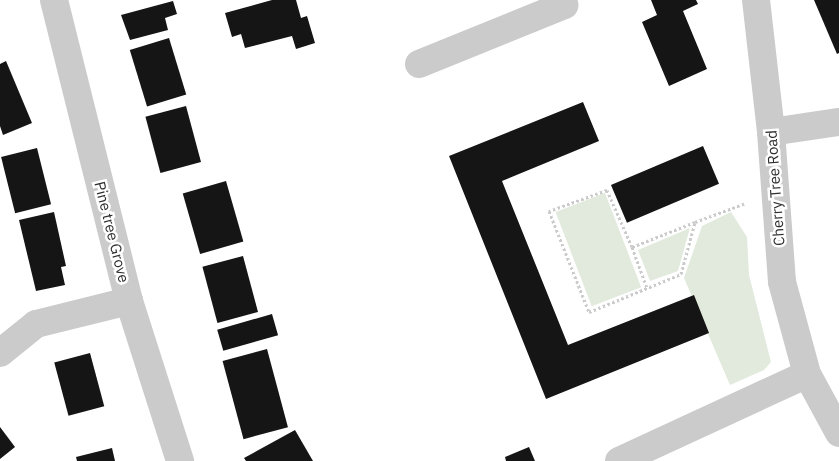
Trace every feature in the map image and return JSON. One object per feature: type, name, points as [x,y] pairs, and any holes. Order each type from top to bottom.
[{"type":"street","name":"Pine tree Grove","points":[[54,0],[130,301],[180,461]]},
{"type":"street","points":[[419,64],[564,5],[562,0]]},
{"type":"street","name":"Cherry Tree Road","points":[[756,0],[771,132],[782,282],[808,374],[839,433]]},
{"type":"street","points":[[771,132],[839,122]]},
{"type":"street","points":[[0,353],[36,324],[130,301]]},
{"type":"street","points":[[619,461],[808,374]]},
{"type":"path","points":[[648,288],[607,190],[549,211],[589,312],[648,288],[681,274],[695,222]]},
{"type":"path","points":[[632,247],[732,207],[776,195]]},
{"type":"shaded area","points":[[605,193],[641,287],[592,306],[556,212]]},
{"type":"shaded area","points":[[731,212],[747,237],[749,275],[771,362],[764,370],[730,385],[684,278],[702,226]]},
{"type":"shaded area","points":[[690,228],[678,271],[650,281],[638,250]]},
{"type":"building","points":[[272,0],[296,0],[301,18],[307,16],[315,43],[296,49],[292,36],[245,48],[241,34],[232,37],[225,13]]},
{"type":"building","points":[[651,0],[696,0],[698,4],[683,11],[707,69],[669,86],[642,22],[657,15]]},
{"type":"building","points":[[814,0],[839,0],[839,53],[837,54]]},
{"type":"building","points":[[173,1],[177,14],[165,18],[168,30],[130,40],[121,15]]},
{"type":"building","points":[[169,38],[186,94],[147,106],[130,50]]},
{"type":"building","points":[[6,61],[32,123],[3,135],[0,126],[0,64]]},
{"type":"building","points":[[583,102],[599,141],[502,181],[568,345],[694,295],[709,333],[546,399],[449,156]]},
{"type":"building","points":[[186,106],[201,162],[160,173],[145,117]]},
{"type":"building","points":[[703,146],[719,184],[627,223],[611,185]]},
{"type":"building","points":[[37,148],[51,204],[15,213],[1,157]]},
{"type":"building","points":[[226,181],[243,242],[200,254],[183,193]]},
{"type":"building","points":[[54,212],[66,266],[61,267],[65,285],[36,291],[19,220]]},
{"type":"building","points":[[243,256],[258,312],[217,323],[202,267]]},
{"type":"building","points":[[272,314],[278,335],[223,351],[217,330]]},
{"type":"building","points":[[267,349],[288,427],[244,439],[223,361]]},
{"type":"building","points":[[90,353],[104,406],[68,416],[54,363]]},
{"type":"building","points":[[0,427],[15,447],[0,459]]},
{"type":"building","points":[[295,430],[313,461],[246,461],[244,458]]},
{"type":"building","points":[[529,447],[535,461],[506,461],[505,457]]},
{"type":"building","points":[[112,448],[115,461],[77,461],[76,457]]}]
